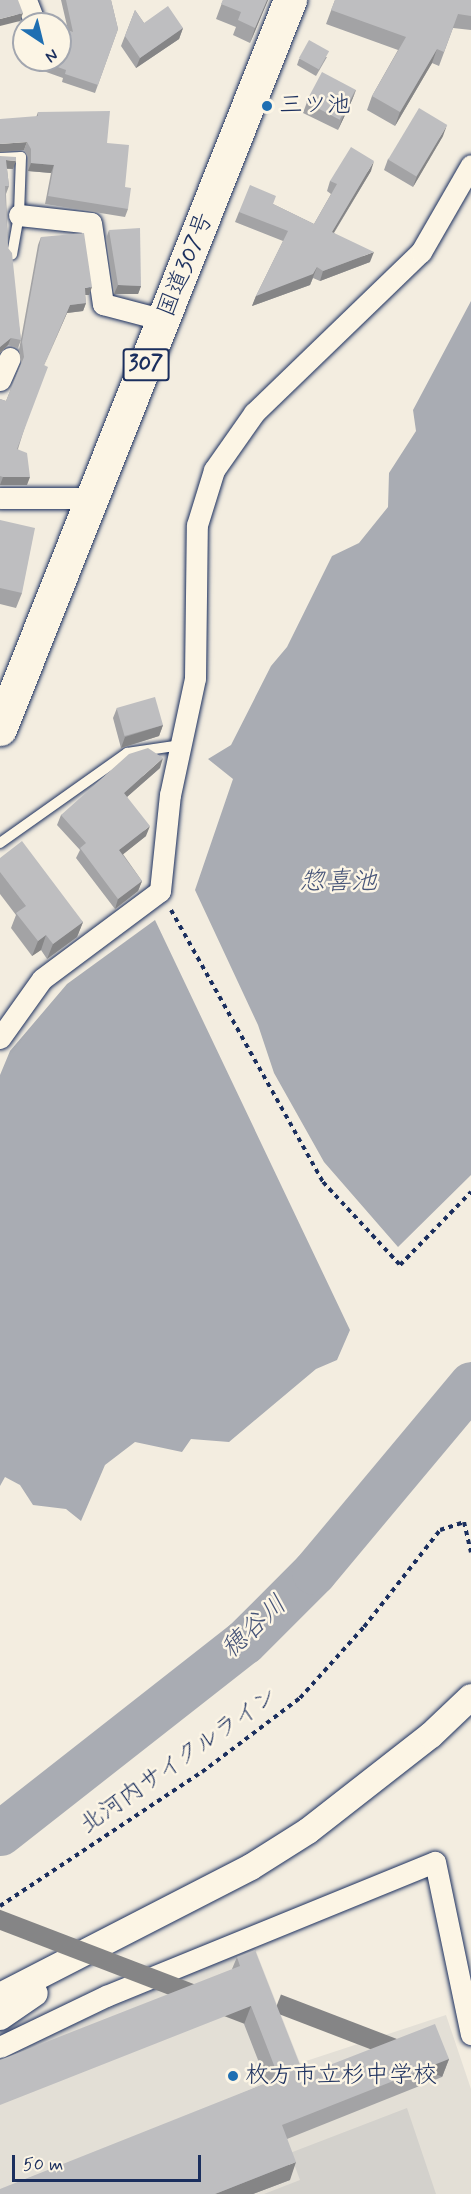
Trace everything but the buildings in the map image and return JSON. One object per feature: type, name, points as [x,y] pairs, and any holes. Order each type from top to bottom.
[{"type":"highway","name":"国道307号","points":[[0,729],[290,0]]},
{"type":"street","points":[[0,1038],[42,979],[160,891],[170,795],[195,678],[197,525],[214,470],[254,413],[421,252],[471,165]]},
{"type":"street","points":[[19,215],[91,223],[103,304],[164,320]]},
{"type":"street","points":[[0,498],[93,498]]},
{"type":"street","points":[[0,1996],[251,1867],[308,1831],[431,1735],[471,1696]]},
{"type":"street","points":[[0,2047],[106,1996],[435,1862],[471,2034]]},
{"type":"street","points":[[0,1977],[113,1936]]},
{"type":"street","points":[[0,2018],[113,1936]]},
{"type":"lane","points":[[0,158],[21,157],[19,215],[12,254]]},
{"type":"lane","points":[[0,843],[127,753],[181,745]]},
{"type":"path","points":[[160,891],[323,1182],[400,1266],[471,1192]]},
{"type":"path","name":"北河内サイクルライン","points":[[0,1906],[202,1772],[300,1698],[364,1627],[440,1530],[464,1522],[471,1551]]},
{"type":"shaded area","name":"枚方市立杉中学校","points":[[254,1946],[300,2063],[446,2015],[471,2089],[471,2194],[0,2194],[0,2056]]},
{"type":"shaded area","points":[[407,2108],[436,2194],[264,2194],[300,2180],[290,2153]]},
{"type":"water","name":"惣喜池","points":[[471,301],[471,1175],[398,1247],[324,1162],[274,1073],[258,1025],[195,890],[233,779],[208,759],[231,745],[271,666],[287,647],[332,556],[359,543],[388,507],[389,473],[416,431],[413,410]]},
{"type":"water","points":[[155,920],[350,1330],[337,1360],[316,1369],[229,1442],[191,1439],[182,1452],[135,1442],[105,1465],[81,1521],[66,1509],[33,1505],[20,1485],[5,1477],[0,1486],[0,1075],[10,1051],[67,984]]},
{"type":"waterway","name":"穂谷川","points":[[0,1833],[244,1642],[314,1572],[471,1384]]},
{"type":"place","name":"三ツ池","points":[[267,106]]},
{"type":"place","name":"枚方市立杉中学校","points":[[233,2076]]}]
